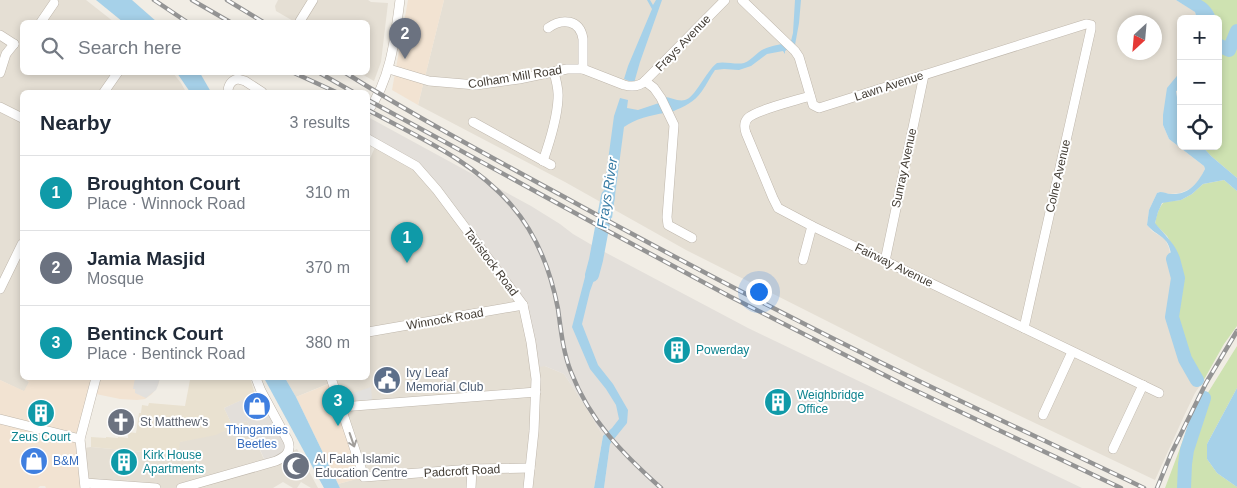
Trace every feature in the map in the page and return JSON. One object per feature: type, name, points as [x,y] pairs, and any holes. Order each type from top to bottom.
[{"type":"street","points":[[301,20],[313,0]]},
{"type":"street","points":[[370,108],[389,68],[400,0]]},
{"type":"street","name":"Frays Avenue","points":[[643,83],[724,0]]},
{"type":"street","points":[[742,0],[793,49],[798,57],[810,96]]},
{"type":"street","points":[[42,20],[54,3]]},
{"type":"street","points":[[548,28],[558,22],[565,21],[572,23],[578,28],[583,39],[583,69]]},
{"type":"street","name":"Lawn Avenue","points":[[810,96],[814,106],[820,108],[1090,24]]},
{"type":"street","name":"Colne Avenue","points":[[1024,328],[1092,26],[1090,24]]},
{"type":"street","points":[[0,36],[18,44],[6,54],[0,73]]},
{"type":"street","name":"Colham Mill Road","points":[[389,68],[429,81],[476,85],[519,79],[567,69],[583,69],[629,86],[643,83]]},
{"type":"street","points":[[473,122],[547,162],[558,100],[558,85],[554,72]]},
{"type":"street","points":[[105,90],[116,75]]},
{"type":"street","name":"Sunray Avenue","points":[[885,260],[924,75]]},
{"type":"street","points":[[228,90],[231,82],[237,79],[241,79],[259,90]]},
{"type":"street","points":[[643,83],[654,88],[674,125],[668,225],[692,238]]},
{"type":"street","name":"Fairway Avenue","points":[[810,96],[752,114],[746,120],[744,127],[776,205],[785,212],[812,226],[1159,393]]},
{"type":"street","points":[[0,107],[20,117]]},
{"type":"street","name":"Tavistock Road","points":[[370,140],[416,166],[437,190],[523,306],[531,342],[536,380],[528,488]]},
{"type":"street","points":[[803,260],[812,226]]},
{"type":"street","points":[[0,289],[20,248]]},
{"type":"street","name":"Winnock Road","points":[[370,332],[523,306]]},
{"type":"street","points":[[1043,415],[1072,352]]},
{"type":"street","points":[[95,380],[80,439],[85,486],[156,488]]},
{"type":"street","points":[[181,488],[276,461],[288,452],[290,447],[288,441],[257,380]]},
{"type":"street","points":[[332,380],[341,407],[536,392]]},
{"type":"street","points":[[1112,450],[1143,385]]},
{"type":"street","name":"Padcroft Road","points":[[341,407],[364,477],[472,469],[530,468]]},
{"type":"street","points":[[0,419],[80,439]]},
{"type":"street","points":[[472,469],[472,488]]},
{"type":"shaded area","points":[[0,0],[86,0],[111,20],[20,20],[20,75],[175,75],[185,90],[20,90],[20,380],[29,382],[25,392],[0,380]]},
{"type":"shaded area","points":[[278,0],[368,0],[371,2],[388,3],[381,62],[374,81],[364,75],[370,75],[370,20],[292,20],[276,11],[275,6]]},
{"type":"shaded area","points":[[408,0],[444,0],[418,105],[392,90]]},
{"type":"shaded area","points":[[444,0],[1176,0],[1193,10],[1196,15],[1177,15],[1177,80],[1163,125],[1169,139],[1177,145],[1177,150],[1183,150],[1204,166],[1205,169],[1199,181],[1190,189],[1180,193],[1157,193],[1149,210],[1147,225],[1152,231],[1165,239],[1169,248],[1172,263],[1172,317],[1185,359],[1199,387],[1155,480],[932,374],[686,250],[565,182],[418,105]]},
{"type":"shaded area","points":[[370,118],[531,206],[597,248],[748,328],[1082,488],[604,488],[610,444],[564,374],[545,366],[540,367],[524,305],[419,165],[370,138]]},
{"type":"shaded area","points":[[376,145],[416,168],[524,305],[545,366],[564,374],[603,436],[594,488],[340,488],[338,484],[364,477],[330,383],[296,397],[286,380],[370,380],[370,158]]},
{"type":"shaded area","points":[[0,380],[24,391],[29,382],[26,380],[98,380],[80,440],[83,488],[46,488],[45,486],[40,486],[38,488],[0,488]]},
{"type":"shaded area","points":[[100,380],[159,380],[152,394],[145,399],[120,399],[96,394]]},
{"type":"shaded area","points":[[135,380],[159,380],[156,390],[146,398],[135,393],[135,389],[133,389]]},
{"type":"shaded area","points":[[190,380],[251,380],[255,394],[224,408],[232,425],[216,435],[180,442],[178,455],[91,447],[91,437],[128,438],[128,432],[136,433],[142,405],[148,406],[149,403],[185,406]]},
{"type":"shaded area","points":[[331,383],[364,477],[338,484],[296,397]]},
{"type":"shaded area","points":[[371,387],[372,400],[346,401],[345,396]]},
{"type":"shaded area","points":[[261,391],[289,450],[266,463],[247,421],[232,425],[224,408]]},
{"type":"shaded area","points":[[247,421],[266,464],[297,449],[318,488],[311,488],[301,482],[297,488],[293,488],[283,482],[273,488],[115,488],[86,482],[84,448],[91,447],[177,455],[179,442],[224,431],[232,425]]},
{"type":"green space","points":[[1200,0],[1237,0],[1237,178],[1206,150],[1222,150],[1222,15],[1215,15],[1210,8]]},
{"type":"green space","points":[[1224,180],[1237,191],[1237,326],[1224,344],[1201,385],[1187,358],[1175,316],[1181,278],[1180,260],[1167,236],[1155,224],[1158,212],[1164,202],[1181,200],[1192,194],[1203,184]]},
{"type":"green space","points":[[1237,346],[1237,388],[1207,444],[1207,459],[1217,473],[1237,488],[1185,488],[1188,450],[1204,399]]},
{"type":"green space","points":[[1202,398],[1186,449],[1183,488],[1165,488],[1191,419]]},
{"type":"water","points":[[96,0],[132,0],[155,20],[121,20]]},
{"type":"water","points":[[647,0],[650,0],[653,5],[656,0],[662,0],[634,83],[624,79],[652,9]]},
{"type":"water","points":[[795,0],[801,0],[795,45],[785,51],[785,54],[783,51],[767,54],[751,66],[739,70],[715,70],[696,98],[689,104],[672,112],[664,97],[680,100],[689,98],[717,63],[744,63],[764,49],[791,41]]},
{"type":"water","points":[[1176,0],[1201,0],[1211,8],[1214,15],[1196,15],[1195,12]]},
{"type":"water","points":[[178,75],[201,75],[210,90],[189,90]]},
{"type":"water","points":[[1177,76],[1177,145],[1169,139],[1163,125],[1167,88]]},
{"type":"water","points":[[620,98],[628,100],[627,108],[638,110],[659,103],[665,113],[643,118],[624,127],[612,218],[601,212],[614,116]]},
{"type":"water","points":[[1183,150],[1206,150],[1237,178],[1237,191],[1224,180],[1203,184],[1192,194],[1181,200],[1162,203],[1155,223],[1171,241],[1178,253],[1180,262],[1181,278],[1172,276],[1169,246],[1163,238],[1147,225],[1149,210],[1157,193],[1177,194],[1192,187],[1205,169],[1204,166]]},
{"type":"water","points":[[591,254],[601,261],[590,291],[582,324],[598,365],[613,384],[628,410],[627,423],[610,444],[604,488],[594,488],[603,436],[619,419],[616,405],[590,369],[572,327]]},
{"type":"water","points":[[265,380],[286,380],[296,397],[340,488],[324,488]]},
{"type":"water","points":[[1237,388],[1237,487],[1217,473],[1207,459],[1207,444]]},
{"type":"waterway","points":[[1222,47],[1229,50],[1237,31]]},
{"type":"waterway","name":"Frays River","points":[[592,275],[608,196]]},
{"type":"waterway","points":[[1173,259],[1178,278],[1172,317],[1185,359],[1197,380]]},
{"type":"waterway","points":[[1184,488],[1187,450],[1204,398]]},
{"type":"railway","points":[[154,0],[184,20]]},
{"type":"railway","points":[[192,0],[227,20]]},
{"type":"railway","points":[[227,0],[260,20]]},
{"type":"railway","points":[[299,75],[332,90]]},
{"type":"railway","points":[[323,75],[350,90]]},
{"type":"railway","points":[[349,75],[476,149],[719,280],[915,379],[1144,488]]},
{"type":"railway","points":[[370,101],[729,296],[908,387],[1121,488]]},
{"type":"railway","points":[[370,111],[426,140],[463,163],[497,190],[521,217],[536,242],[547,268],[558,309],[566,357],[579,390],[609,436],[661,488]]},
{"type":"railway","points":[[1157,488],[1171,454],[1206,383],[1237,331]]},
{"type":"place","name":"Jamia Masjid","points":[[405,59]]},
{"type":"place","name":"Broughton Court","points":[[407,263]]},
{"type":"place","name":"Powerday","points":[[677,350]]},
{"type":"place","name":"Ivy Leaf Memorial Club","points":[[387,380]]},
{"type":"place","name":"Weighbridge Office","points":[[778,402]]},
{"type":"place","name":"Thingamies Beetles","points":[[257,406]]},
{"type":"place","name":"Zeus Court","points":[[41,413]]},
{"type":"place","name":"St Matthew's","points":[[121,422]]},
{"type":"place","name":"Bentinck Court","points":[[338,426]]},
{"type":"place","name":"B&M","points":[[34,461]]},
{"type":"place","name":"Kirk House Apartments","points":[[124,462]]},
{"type":"place","name":"Al Falah Islamic Education Centre","points":[[296,466]]}]
